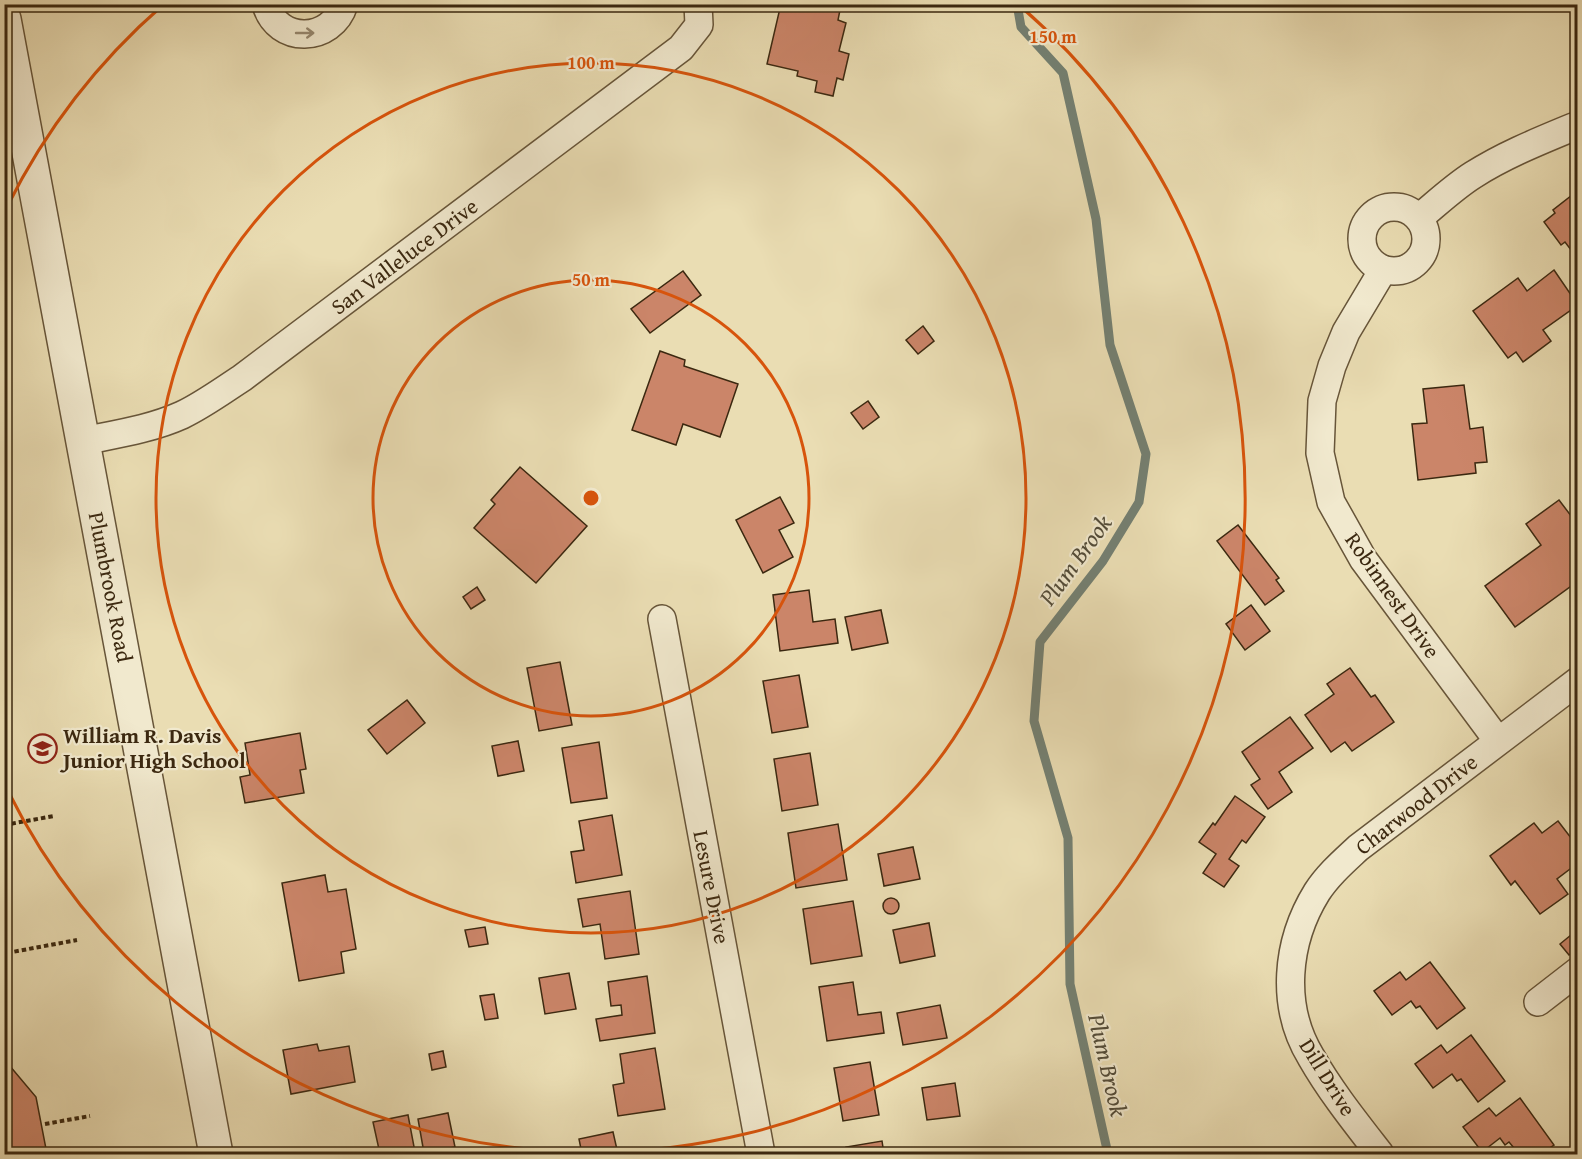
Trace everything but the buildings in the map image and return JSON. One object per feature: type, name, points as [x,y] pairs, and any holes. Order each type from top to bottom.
[{"type":"street","points":[[266,4],[274,21],[298,34],[324,31],[342,12],[344,4]]},
{"type":"street","name":"San Valleluce Drive","points":[[83,441],[155,425],[183,415],[216,395],[681,48],[699,15]]},
{"type":"street","name":"Plumbrook Road","points":[[4,19],[216,1155]]},
{"type":"street","points":[[1419,219],[1471,176],[1494,162],[1578,125]]},
{"type":"street","points":[[1401,207],[1411,211],[1419,219],[1427,238],[1421,258],[1413,265],[1394,272],[1383,270],[1367,257],[1362,236],[1371,217],[1380,210],[1401,207]]},
{"type":"street","name":"Robinnest Drive","points":[[1383,270],[1346,332],[1332,366],[1322,401],[1320,453],[1331,502],[1363,559],[1498,741]]},
{"type":"street","name":"Lesure Drive","points":[[662,619],[761,1155]]},
{"type":"street","name":"Charwood Drive","points":[[1291,957],[1303,917],[1318,890],[1337,868],[1358,848],[1578,681]]},
{"type":"street","name":"Dill Drive","points":[[1291,957],[1290,985],[1294,1017],[1309,1056],[1380,1155]]},
{"type":"street","points":[[1538,1002],[1578,971]]},
{"type":"path","points":[[4,825],[54,816]]},
{"type":"path","points":[[7,953],[77,940]]},
{"type":"path","points":[[4,945],[9,960],[4,964]]},
{"type":"path","points":[[45,1124],[90,1116]]},
{"type":"waterway","name":"Plum Brook","points":[[1017,4],[1021,27],[1063,73],[1096,219],[1110,345],[1146,454],[1139,502],[1103,561],[1040,642],[1034,721],[1068,838],[1070,984],[1108,1154]]},
{"type":"place","name":"William R. Davis Junior High School","points":[[42,748]]}]
